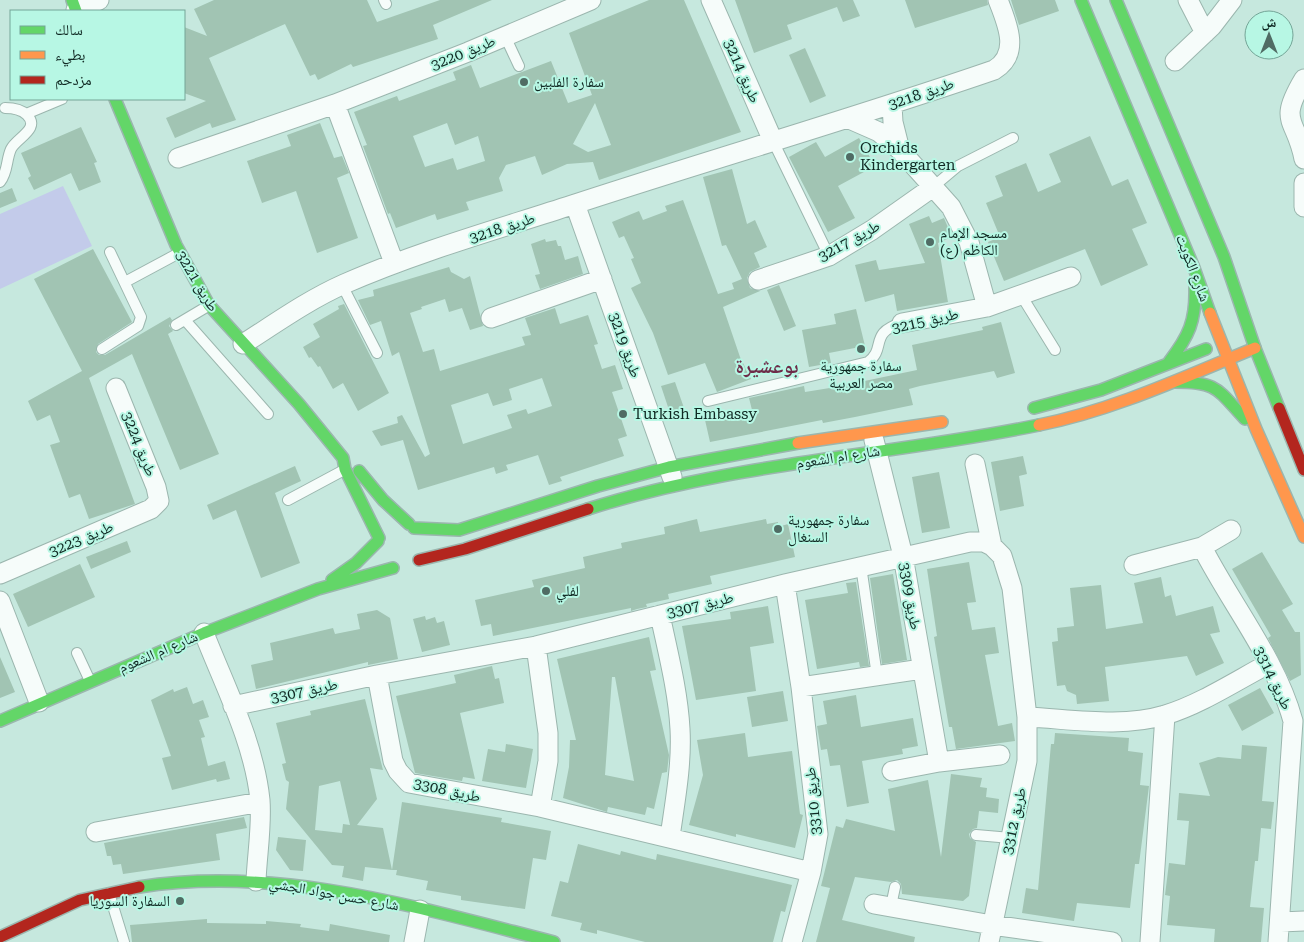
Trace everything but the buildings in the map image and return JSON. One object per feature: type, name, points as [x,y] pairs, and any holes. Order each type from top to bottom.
[{"type":"street","points":[[75,7],[99,0]]},
{"type":"street","name":"طريق 3220","points":[[178,158],[335,104],[591,0]]},
{"type":"street","name":"طريق 3214","points":[[712,0],[773,141]]},
{"type":"street","name":"طريق 3218","points":[[243,344],[293,312],[342,285],[394,264],[575,204],[892,105],[1002,65],[1007,58],[1010,42],[998,0]]},
{"type":"street","name":"شارع الكويت","points":[[1080,0],[1194,268],[1221,343],[1256,429],[1304,537]]},
{"type":"street","points":[[1116,0],[1224,257],[1255,348],[1304,470]]},
{"type":"street","points":[[1188,0],[1204,33]]},
{"type":"street","points":[[1175,61],[1204,33],[1232,0]]},
{"type":"street","points":[[1303,150],[1289,116],[1290,107],[1304,79]]},
{"type":"street","name":"طريق 3221","points":[[114,100],[180,253],[209,305],[299,404],[344,464],[379,539]]},
{"type":"street","points":[[335,104],[394,264]]},
{"type":"street","points":[[892,105],[893,122],[900,150]]},
{"type":"street","points":[[847,118],[879,132],[900,150],[951,207],[969,242],[987,307]]},
{"type":"street","points":[[1304,183],[1304,207]]},
{"type":"street","name":"طريق 3217","points":[[758,280],[829,256],[872,230],[933,187]]},
{"type":"street","name":"طريق 3219","points":[[575,204],[669,467],[674,486]]},
{"type":"street","points":[[1169,362],[1184,341],[1195,319],[1194,268]]},
{"type":"street","name":"طريق 3215","points":[[902,323],[987,307],[1071,277]]},
{"type":"street","points":[[490,318],[602,279]]},
{"type":"street","points":[[1022,410],[1101,390],[1249,332]]},
{"type":"street","name":"شارع ام الشعوم","points":[[0,721],[39,702],[204,633],[318,589],[465,549],[607,503],[674,486],[762,468],[1048,424],[1111,407],[1255,348]]},
{"type":"street","points":[[1171,382],[1199,382],[1215,387],[1256,429]]},
{"type":"street","name":"طريق 3224","points":[[116,388],[160,501]]},
{"type":"street","name":"شارع ام الشعوم","points":[[412,526],[459,530],[598,486],[669,467],[760,448],[958,420]]},
{"type":"street","name":"طريق 3309","points":[[872,431],[903,556],[939,762]]},
{"type":"street","name":"طريق 3221","points":[[344,464],[354,463],[383,500],[412,526]]},
{"type":"street","points":[[975,464],[992,546],[1005,562],[1012,588],[1027,717],[1117,721],[1165,715],[1268,664]]},
{"type":"street","name":"طريق 3223","points":[[0,574],[151,509],[160,501]]},
{"type":"street","points":[[391,525],[412,526],[424,543],[406,566],[381,557],[379,539],[391,525]]},
{"type":"street","points":[[1134,565],[1202,547],[1231,530]]},
{"type":"street","name":"شارع ام الشعوم","points":[[318,589],[356,563],[379,539]]},
{"type":"street","name":"طريق 3307","points":[[233,706],[377,675],[536,646],[903,556],[970,542],[984,542],[992,546]]},
{"type":"street","name":"طريق 3314","points":[[1202,547],[1268,664],[1287,704],[1293,732],[1281,922],[1278,942]]},
{"type":"street","name":"طريق 3310","points":[[785,584],[801,687],[818,834],[811,872],[792,942]]},
{"type":"street","points":[[0,601],[39,702]]},
{"type":"street","points":[[660,615],[678,701],[681,731],[680,768],[670,837]]},
{"type":"street","points":[[204,633],[233,706],[255,770],[260,802],[256,881]]},
{"type":"street","points":[[536,646],[548,734],[548,761],[540,807]]},
{"type":"street","points":[[801,687],[922,669]]},
{"type":"street","name":"طريق 3308","points":[[377,675],[393,761],[403,778],[420,787],[540,807],[811,872]]},
{"type":"street","points":[[1150,942],[1165,715]]},
{"type":"street","name":"طريق 3312","points":[[991,933],[1027,761],[1027,717]]},
{"type":"street","points":[[892,771],[939,762],[1000,755]]},
{"type":"street","points":[[96,832],[260,802]]},
{"type":"street","name":"شارع حسن جواد الجشي","points":[[0,936],[62,907],[109,892],[176,884],[256,881],[297,885],[420,910],[510,937],[554,942]]},
{"type":"street","points":[[883,905],[991,933],[1112,942]]},
{"type":"street","points":[[414,942],[420,910]]},
{"type":"street","points":[[1281,922],[1304,921]]},
{"type":"lane","points":[[505,36],[519,66]]},
{"type":"lane","points":[[26,114],[60,100]]},
{"type":"lane","points":[[0,182],[5,175],[13,146],[29,130],[31,122],[26,114],[16,109],[5,108]]},
{"type":"lane","points":[[933,187],[958,166],[1013,138]]},
{"type":"lane","points":[[773,141],[829,256]]},
{"type":"lane","points":[[102,349],[138,326],[140,322],[140,313],[110,252]]},
{"type":"lane","points":[[125,282],[180,253]]},
{"type":"lane","points":[[342,285],[377,353]]},
{"type":"lane","points":[[1022,295],[1055,350]]},
{"type":"lane","points":[[209,305],[181,322],[268,414]]},
{"type":"lane","name":"طريق 3215","points":[[708,401],[868,362],[876,353],[882,333],[887,328],[902,323]]},
{"type":"lane","points":[[288,500],[344,464]]},
{"type":"lane","points":[[861,566],[877,676]]},
{"type":"lane","points":[[77,653],[90,681]]},
{"type":"lane","points":[[976,835],[1011,838]]},
{"type":"lane","points":[[883,905],[895,887]]},
{"type":"lane","points":[[109,892],[124,942]]},
{"type":"shaded area","points":[[63,186],[92,246],[0,289],[0,214]]},
{"type":"traffic: fast","points":[[72,0],[76,10]]},
{"type":"traffic: fast","points":[[1081,0],[1194,268],[1210,313]]},
{"type":"traffic: fast","points":[[1116,0],[1224,257],[1255,348],[1279,408]]},
{"type":"traffic: fast","points":[[115,100],[176,245],[209,305],[299,404],[343,458],[345,469],[379,538]]},
{"type":"traffic: fast","points":[[1169,362],[1182,344],[1190,328],[1194,309],[1195,287]]},
{"type":"traffic: fast","points":[[1034,408],[1101,390],[1206,349]]},
{"type":"traffic: fast","points":[[1175,382],[1189,382],[1216,389],[1245,419]]},
{"type":"traffic: fast","points":[[588,509],[643,493],[699,480],[983,436],[1039,425]]},
{"type":"traffic: fast","points":[[414,528],[459,530],[598,486],[669,467],[798,443]]},
{"type":"traffic: fast","points":[[359,471],[383,500],[409,524]]},
{"type":"traffic: fast","points":[[332,580],[356,563],[378,541]]},
{"type":"traffic: fast","points":[[0,721],[204,633],[318,589],[393,568]]},
{"type":"traffic: fast","points":[[139,887],[192,882],[244,882],[296,886],[401,904],[554,942]]},
{"type":"traffic: slow","points":[[1210,313],[1256,429],[1304,537]]},
{"type":"traffic: slow","points":[[1039,425],[1067,419],[1122,402],[1255,348]]},
{"type":"traffic: slow","points":[[798,443],[942,422]]},
{"type":"traffic: jam","points":[[1279,408],[1304,470]]},
{"type":"traffic: jam","points":[[419,560],[465,549],[588,509]]},
{"type":"traffic: jam","points":[[0,937],[80,900],[139,887]]},
{"type":"place","name":"سفارة الفلبين","points":[[524,82]]},
{"type":"place","name":"Orchids Kindergarten","points":[[850,157]]},
{"type":"place","name":"مسجد الإمام الكاظم (ع)","points":[[930,242]]},
{"type":"place","name":"سفارة جمهورية مصر العربية","points":[[861,349]]},
{"type":"place","name":"Turkish Embassy","points":[[623,414]]},
{"type":"place","name":"سفارة جمهورية السنغال","points":[[778,529]]},
{"type":"place","name":"لفلي","points":[[546,591]]},
{"type":"place","name":"السفارة السوريا","points":[[180,901]]},
{"type":"district","name":"بوعشيرة","points":[[767,366]]}]
